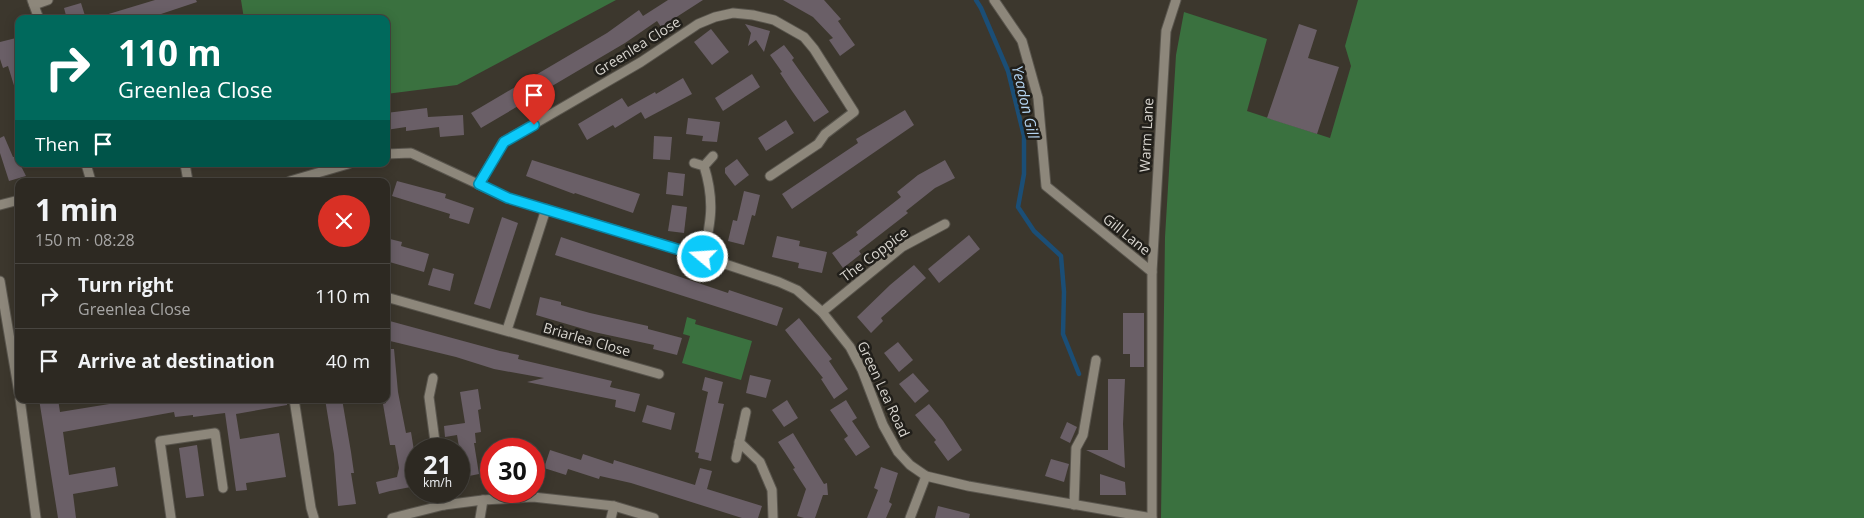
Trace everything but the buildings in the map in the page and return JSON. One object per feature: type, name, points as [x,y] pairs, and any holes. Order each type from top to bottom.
[{"type":"street","points":[[38,15],[33,2],[48,0]]},
{"type":"street","name":"Gill Lane","points":[[994,0],[1022,40],[1038,98],[1046,186],[1152,272],[1152,518],[994,490]]},
{"type":"street","name":"Warm Lane","points":[[1152,272],[1166,31],[1176,0]]},
{"type":"street","name":"Greenlea Close","points":[[479,184],[504,142],[641,62],[698,24],[715,17],[733,13],[774,20],[804,37],[814,49],[854,112],[825,134],[818,144],[770,176]]},
{"type":"street","name":"Green Lea Road","points":[[390,154],[412,153],[508,198],[703,257],[779,282],[797,290],[822,312],[850,347],[862,370],[883,425],[898,452],[910,465],[926,476],[994,490]]},
{"type":"street","points":[[704,166],[713,156]]},
{"type":"street","points":[[694,163],[704,166]]},
{"type":"street","points":[[703,257],[712,206],[704,166]]},
{"type":"street","points":[[300,178],[338,167]]},
{"type":"street","points":[[0,205],[15,201]]},
{"type":"street","points":[[507,330],[546,209]]},
{"type":"street","name":"The Coppice","points":[[822,312],[902,247],[945,224]]},
{"type":"street","points":[[0,281],[15,369]]},
{"type":"street","name":"Briarlea Close","points":[[390,298],[659,374]]},
{"type":"street","points":[[1074,505],[1076,448],[1082,435],[1096,360]]},
{"type":"street","points":[[433,378],[429,397],[435,438]]},
{"type":"street","points":[[21,403],[36,518]]},
{"type":"street","points":[[295,403],[314,518]]},
{"type":"street","points":[[736,458],[746,412]]},
{"type":"street","points":[[171,518],[160,441],[215,433],[223,488]]},
{"type":"street","points":[[739,442],[760,462],[772,490],[773,518]]},
{"type":"street","points":[[910,518],[926,476]]},
{"type":"street","points":[[545,498],[614,506],[654,518]]},
{"type":"street","points":[[392,518],[444,505],[480,500]]},
{"type":"street","points":[[480,518],[482,503]]},
{"type":"street","points":[[611,518],[614,506]]},
{"type":"green space","points":[[241,0],[616,0],[457,85],[390,93],[390,15],[243,15]]},
{"type":"green space","points":[[1358,0],[1864,0],[1864,518],[1161,518],[1165,237],[1176,55],[1184,12],[1267,39],[1247,111],[1330,138],[1351,66],[1345,46]]},
{"type":"green space","points":[[687,317],[696,320],[695,324],[752,341],[741,380],[682,363],[690,336],[683,334]]},
{"type":"waterway","name":"Yeadon Gill","points":[[976,0],[1008,71],[1024,136],[1024,174],[1018,207],[1034,231],[1061,256],[1064,292],[1063,334],[1079,374]]},
{"type":"route","points":[[534,125],[504,142],[479,184],[508,198],[703,257]]}]
